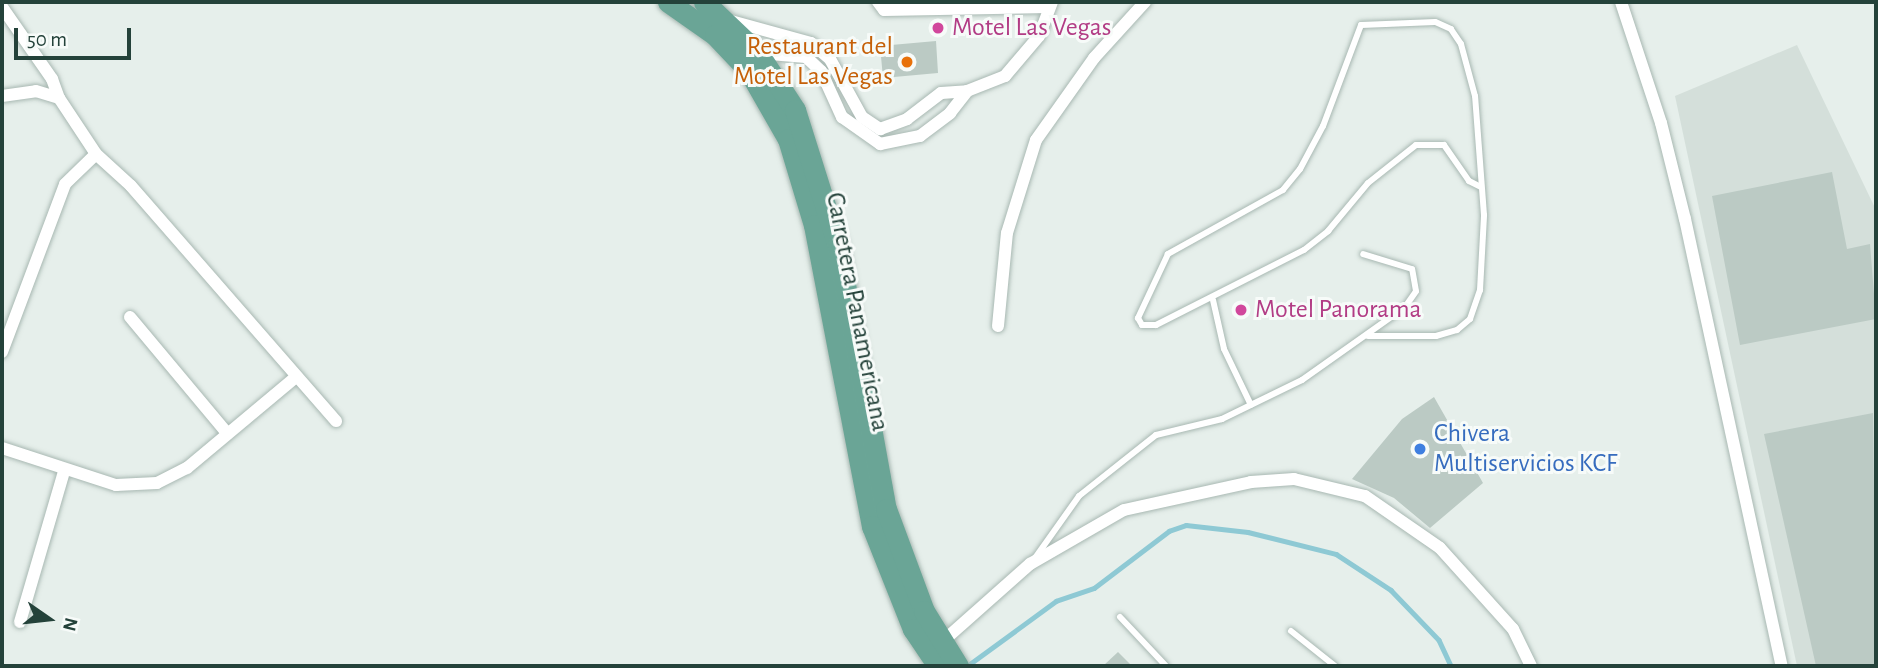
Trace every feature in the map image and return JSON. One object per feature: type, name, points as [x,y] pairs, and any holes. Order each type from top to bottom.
[{"type":"main road","name":"Carretera Panamericana","points":[[668,2],[715,35],[750,71],[788,139],[814,225],[872,526],[913,629],[947,658]]},
{"type":"main road","name":"Carretera Panamericana","points":[[704,2],[724,18],[758,53],[795,110],[817,172],[838,246],[886,509],[924,611],[947,658]]},
{"type":"street","points":[[724,18],[811,43],[830,59],[862,117],[880,129],[907,119],[941,93],[967,90],[1005,76],[1025,57],[1050,4],[884,10],[878,2]]},
{"type":"street","points":[[998,326],[1007,233],[1036,140],[1094,58],[1145,2]]},
{"type":"street","points":[[1620,2],[1661,123],[1685,219],[1782,666]]},
{"type":"street","points":[[2,7],[52,79],[59,98],[96,154],[131,186],[336,421]]},
{"type":"street","points":[[758,53],[806,57],[821,71],[842,117],[880,144],[920,136],[950,113],[967,90]]},
{"type":"street","points":[[2,96],[36,91],[59,98]]},
{"type":"street","points":[[2,352],[65,184],[96,154]]},
{"type":"street","points":[[130,317],[226,432]]},
{"type":"street","points":[[2,448],[64,472],[116,485],[157,483],[187,468],[226,432],[296,377]]},
{"type":"street","points":[[20,622],[64,472]]},
{"type":"street","points":[[947,658],[1030,564],[1124,510],[1251,482],[1332,485],[1366,496],[1440,548],[1513,629],[1531,666]]},
{"type":"lane","points":[[1368,336],[1436,336],[1457,330],[1470,319],[1484,261],[1481,187],[1475,96],[1461,44],[1435,22],[1361,25],[1300,169],[1283,190],[1168,254],[1138,318],[1142,325],[1156,325],[1213,300],[1304,250],[1387,165],[1416,145],[1444,145],[1469,180],[1481,187]]},
{"type":"lane","points":[[1030,564],[1079,496],[1156,435],[1222,419],[1251,405],[1368,336],[1405,307],[1417,279],[1403,265],[1363,254]]},
{"type":"lane","points":[[1213,300],[1224,349],[1251,405]]},
{"type":"lane","points":[[1120,617],[1166,666]]},
{"type":"lane","points":[[1291,631],[1335,666]]},
{"type":"shaded area","points":[[1797,45],[1876,210],[1876,666],[1797,666],[1675,96]]},
{"type":"building","points":[[936,41],[938,73],[883,78],[880,46]]},
{"type":"building","points":[[1832,172],[1847,249],[1870,244],[1876,319],[1740,345],[1712,196]]},
{"type":"building","name":"Chivera Multiservicios KCF","points":[[1434,397],[1483,483],[1430,528],[1394,498],[1352,479],[1402,419]]},
{"type":"building","points":[[1873,413],[1876,666],[1816,666],[1764,434]]},
{"type":"building","points":[[1118,652],[1132,666],[1103,666]]},
{"type":"waterway","points":[[967,666],[1056,601],[1094,588],[1169,531],[1186,525],[1248,532],[1336,554],[1391,590],[1439,640],[1451,666]]},
{"type":"place","name":"Motel Las Vegas","points":[[938,28]]},
{"type":"place","name":"Restaurant del Motel Las Vegas","points":[[907,62]]},
{"type":"place","name":"Motel Panorama","points":[[1241,310]]},
{"type":"place","name":"Chivera Multiservicios KCF","points":[[1420,449]]}]
